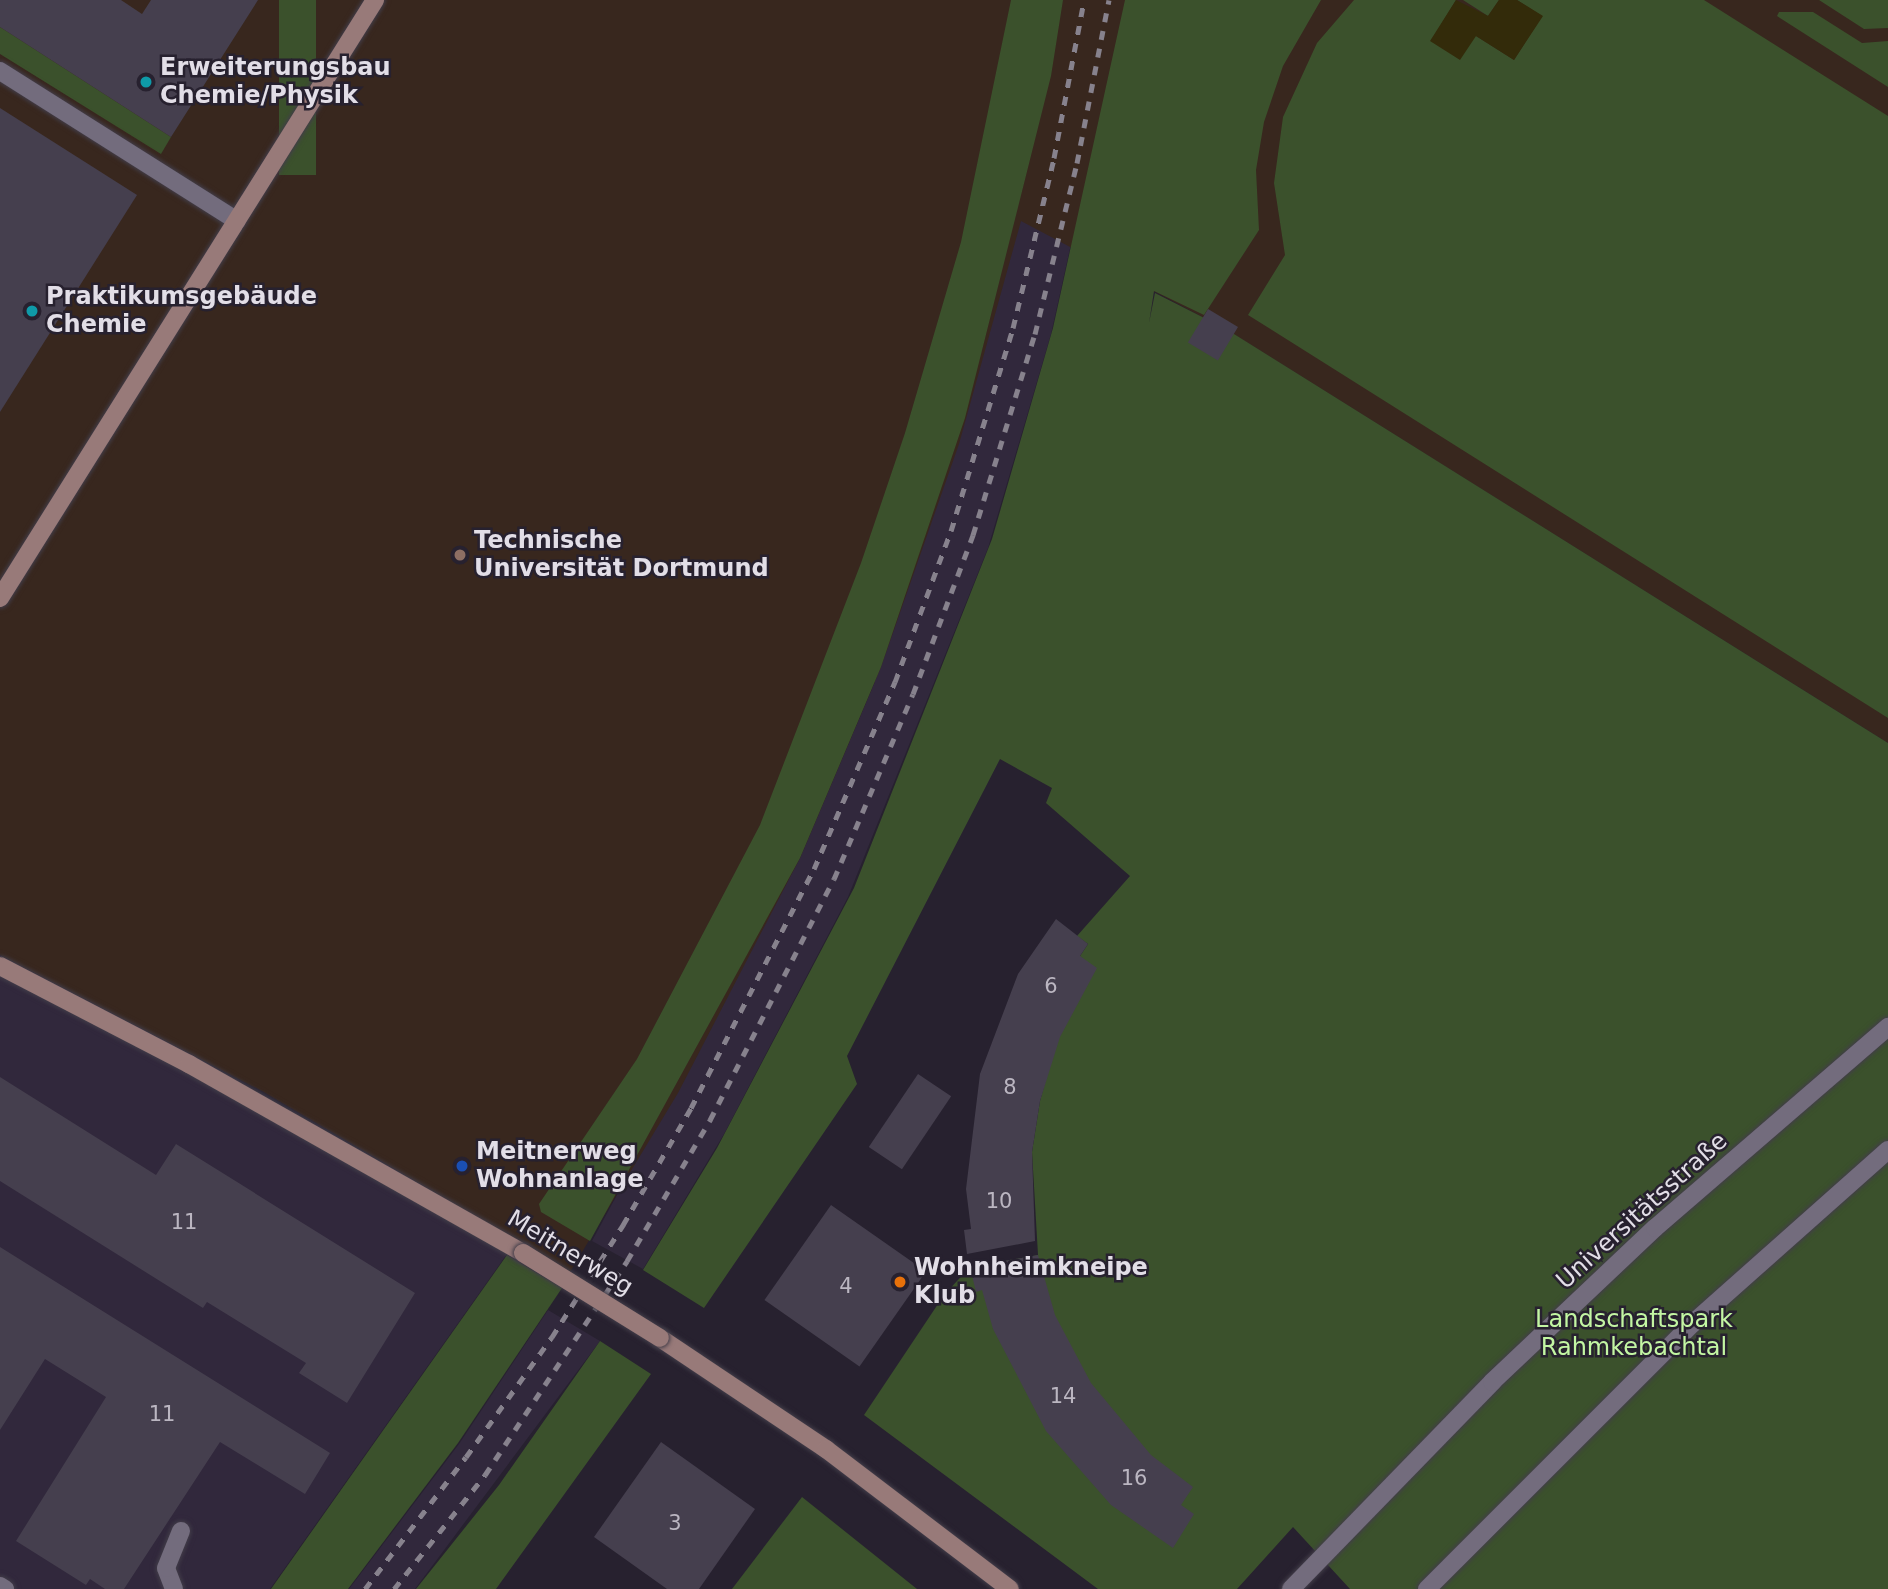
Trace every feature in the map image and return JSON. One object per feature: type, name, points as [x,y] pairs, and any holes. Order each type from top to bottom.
[{"type":"street","points":[[0,598],[375,0]]},
{"type":"street","points":[[0,71],[237,221]]},
{"type":"street","name":"Meitnerweg","points":[[0,966],[190,1064],[523,1253],[660,1338],[826,1449],[1010,1589]]},
{"type":"street","name":"Universitätsstraße","points":[[1291,1589],[1492,1382],[1655,1228],[1888,1027]]},
{"type":"street","points":[[1427,1589],[1692,1325],[1888,1150]]},
{"type":"street","points":[[174,1589],[166,1568],[181,1531]]},
{"type":"street","points":[[0,1586],[5,1589]]},
{"type":"shaded area","name":"Technische Universität Dortmund","points":[[0,0],[1888,0],[1888,743],[1227,330],[1021,221],[959,444],[881,667],[800,858],[678,1093],[570,1272],[262,1091],[0,955]]},
{"type":"shaded area","points":[[1053,70],[1071,244],[1051,334],[988,548],[848,897],[724,1134],[643,1269],[592,1241],[800,858],[874,684]]},
{"type":"shaded area","points":[[0,975],[251,1104],[507,1254],[270,1589],[0,1589]]},
{"type":"shaded area","points":[[548,1310],[600,1341],[415,1589],[349,1589],[459,1444]]},
{"type":"green space","points":[[279,0],[316,0],[316,175],[279,175]]},
{"type":"green space","points":[[1011,0],[1063,0],[1051,76],[965,418],[881,667],[800,858],[590,1241],[541,1212],[539,1204],[637,1059],[760,825],[861,563],[905,433],[961,242]]},
{"type":"green space","name":"Landschaftspark Rahmkebachtal","points":[[1125,0],[1321,0],[1283,66],[1264,122],[1256,170],[1259,230],[1204,315],[1154,291],[1149,323],[1155,293],[1226,329],[1888,743],[1888,1589],[1350,1589],[1293,1527],[1237,1589],[1098,1589],[864,1415],[944,1295],[970,1267],[1038,1255],[1032,1152],[1040,1101],[1080,956],[1088,944],[1077,936],[1130,876],[1046,803],[1052,788],[1000,759],[847,1056],[857,1084],[704,1308],[643,1270],[717,1148],[854,888],[992,539],[1053,328]]},
{"type":"green space","points":[[1354,0],[1456,0],[1431,41],[1476,36],[1514,60],[1542,16],[1517,0],[1704,0],[1888,116],[1888,718],[1248,315],[1285,255],[1274,183],[1283,117],[1317,43]]},
{"type":"green space","points":[[1463,0],[1499,0],[1488,16]]},
{"type":"green space","points":[[1819,0],[1888,0],[1888,28],[1864,29]]},
{"type":"green space","points":[[1779,12],[1813,12],[1862,43],[1888,41],[1888,87],[1777,16]]},
{"type":"green space","points":[[0,27],[171,137],[161,154],[0,54]]},
{"type":"green space","points":[[507,1255],[562,1288],[458,1443],[348,1589],[271,1589]]},
{"type":"green space","points":[[600,1341],[651,1374],[496,1589],[416,1589],[499,1485]]},
{"type":"green space","points":[[802,1497],[917,1589],[732,1589]]},
{"type":"sand","points":[[1456,0],[1488,16],[1499,0],[1517,0],[1543,16],[1514,60],[1476,36],[1460,60],[1430,41]]},
{"type":"building","name":"Erweiterungsbau Chemie/Physik","points":[[0,0],[121,0],[142,14],[151,0],[258,0],[171,137],[0,27]]},
{"type":"building","name":"Praktikumsgebäude Chemie","points":[[0,108],[137,195],[0,412]]},
{"type":"building","points":[[1208,309],[1238,327],[1218,360],[1188,342]]},
{"type":"building","points":[[1056,919],[1088,944],[1080,956],[1097,968],[1060,1037],[1040,1101],[1032,1152],[1035,1241],[967,1254],[964,1230],[971,1229],[966,1189],[980,1074],[1018,974]]},
{"type":"building","points":[[918,1074],[951,1096],[902,1169],[869,1147]]},
{"type":"building","points":[[0,1077],[156,1175],[176,1144],[415,1293],[347,1403],[299,1373],[306,1363],[207,1302],[203,1308],[0,1181]]},
{"type":"building","points":[[831,1205],[926,1272],[859,1367],[764,1300]]},
{"type":"building","points":[[0,1247],[330,1453],[305,1494],[220,1442],[124,1589],[105,1589],[90,1579],[86,1585],[16,1541],[106,1397],[45,1359],[0,1430]]},
{"type":"building","points":[[1038,1255],[1055,1315],[1091,1383],[1151,1455],[1193,1487],[1181,1505],[1194,1514],[1173,1548],[1111,1505],[1046,1431],[993,1329],[982,1290],[976,1292],[970,1267]]},
{"type":"building","points":[[661,1442],[755,1509],[699,1589],[667,1589],[594,1537]]},
{"type":"railway","points":[[365,1589],[466,1457],[552,1337],[623,1225],[691,1108],[814,869],[895,682],[951,531],[1013,328],[1054,158],[1084,0]]},
{"type":"railway","points":[[394,1589],[485,1475],[627,1261],[710,1120],[834,879],[913,694],[973,535],[1035,334],[1077,163],[1109,0]]},
{"type":"place","name":"Erweiterungsbau Chemie/Physik","points":[[146,82]]},
{"type":"place","name":"Praktikumsgebäude Chemie","points":[[32,311]]},
{"type":"place","name":"Technische Universität Dortmund","points":[[460,555]]},
{"type":"place","name":"Meitnerweg Wohnanlage","points":[[462,1166]]},
{"type":"place","name":"Wohnheimkneipe Klub","points":[[900,1282]]}]
